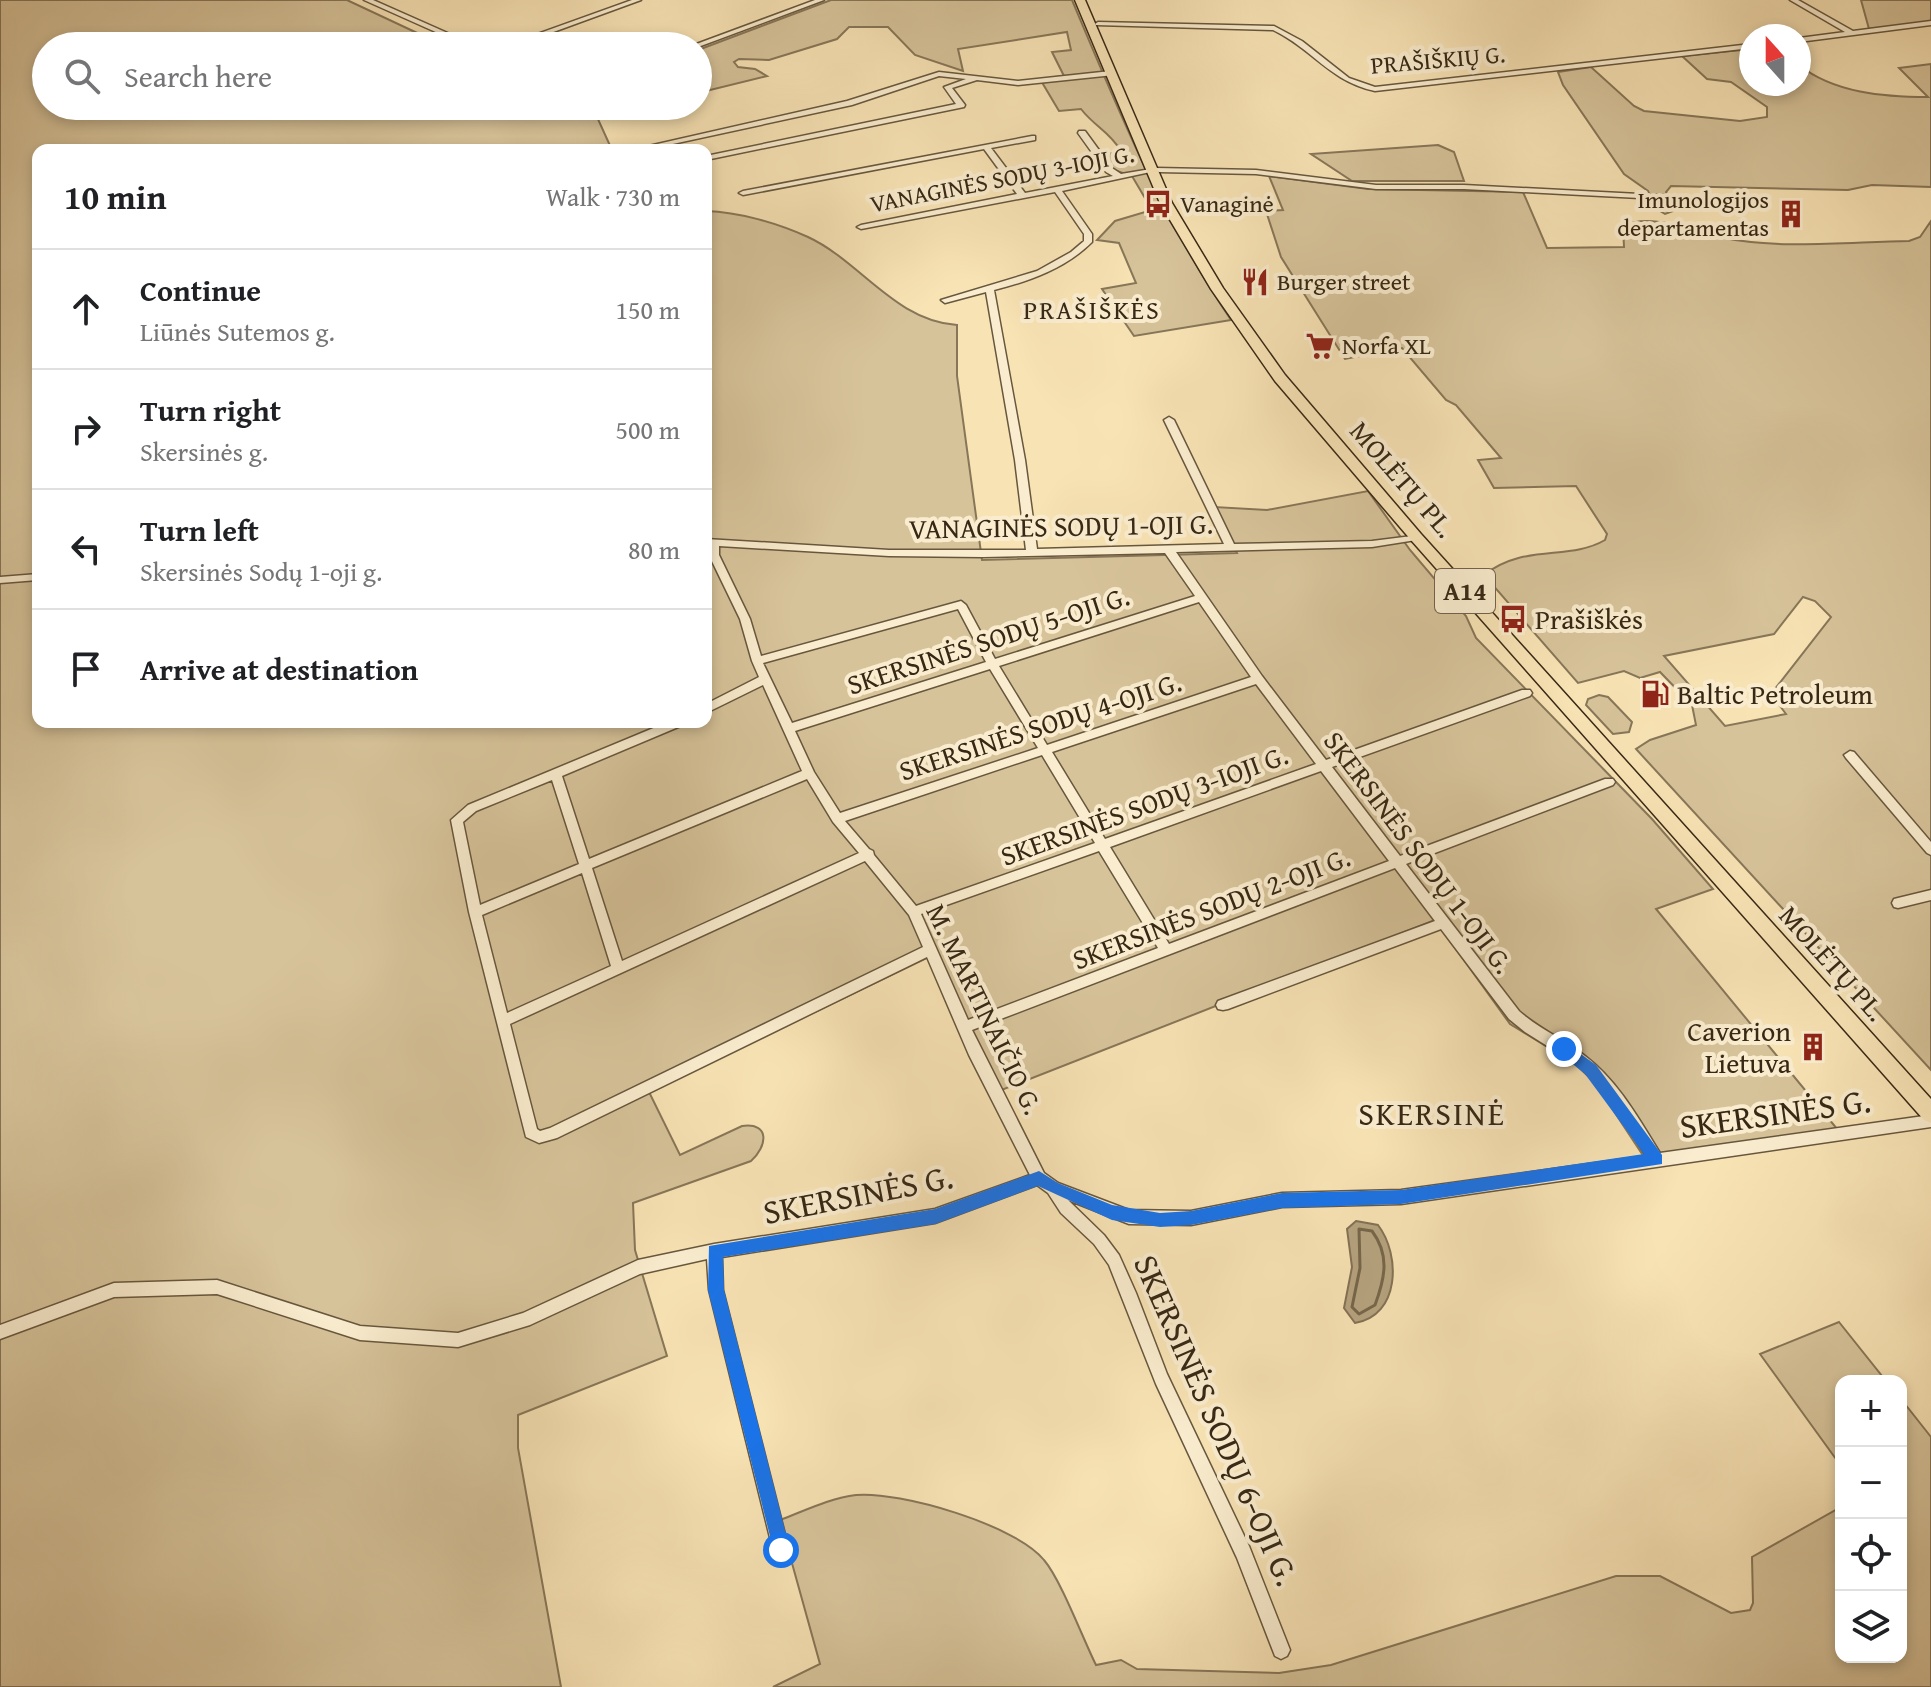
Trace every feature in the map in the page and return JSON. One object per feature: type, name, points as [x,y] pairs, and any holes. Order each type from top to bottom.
[{"type":"highway","name":"MOLĖTŲ PL.","points":[[1080,0],[1155,170],[1202,266],[1251,339],[1325,433],[1416,537],[1931,1114]]},
{"type":"highway","name":"MOLĖTŲ PL.","points":[[1088,0],[1155,170],[1227,289],[1332,428],[1931,1097]]},
{"type":"street","points":[[367,0],[441,32]]},
{"type":"street","points":[[548,32],[638,0]]},
{"type":"street","points":[[712,40],[821,0]]},
{"type":"street","points":[[1793,0],[1852,33]]},
{"type":"street","points":[[1811,38],[1931,23]]},
{"type":"street","name":"PRAŠIŠKIŲ G.","points":[[1098,24],[1274,28],[1287,34],[1350,83],[1375,89],[1739,47]]},
{"type":"street","points":[[662,144],[849,103],[939,74],[1018,83],[1111,73]]},
{"type":"street","points":[[712,157],[961,105],[948,87],[976,77]]},
{"type":"street","points":[[1082,133],[1109,170],[1118,176]]},
{"type":"street","points":[[743,193],[1032,138]]},
{"type":"street","points":[[986,147],[1022,195]]},
{"type":"street","name":"VANAGINĖS SODŲ 3-IOJI G.","points":[[861,227],[1155,170],[1256,172],[1376,187],[1464,187],[1678,198]]},
{"type":"street","points":[[945,300],[990,289],[1063,260],[1088,242],[1088,234],[1056,188]]},
{"type":"street","points":[[990,289],[1020,460],[1032,553]]},
{"type":"street","points":[[1169,420],[1231,548]]},
{"type":"street","name":"VANAGINĖS SODŲ 1-OJI G.","points":[[712,542],[889,553],[1032,553],[1372,544],[1416,537]]},
{"type":"street","points":[[712,548],[745,619],[757,661],[961,605],[993,665],[1166,950]]},
{"type":"street","name":"SKERSINĖS SODŲ 1-OJI G.","points":[[1168,549],[1323,767],[1526,1028],[1564,1049],[1590,1069],[1656,1159]]},
{"type":"street","points":[[0,580],[32,577]]},
{"type":"street","name":"SKERSINĖS SODŲ 5-OJI G.","points":[[790,728],[1201,598]]},
{"type":"street","name":"M. MARTINAIČIO G.","points":[[757,661],[809,773],[837,819],[914,912],[965,1027],[1046,1183]]},
{"type":"street","points":[[712,706],[765,679]]},
{"type":"street","name":"SKERSINĖS SODŲ 4-OJI G.","points":[[837,819],[1258,679]]},
{"type":"street","name":"SKERSINĖS SODŲ 3-IOJI G.","points":[[914,912],[1526,693]]},
{"type":"street","points":[[665,728],[472,808],[457,820],[475,912],[531,1133],[539,1137],[931,949]]},
{"type":"street","points":[[1850,755],[1931,850]]},
{"type":"street","points":[[475,912],[809,773]]},
{"type":"street","points":[[556,774],[583,867],[619,970]]},
{"type":"street","name":"SKERSINĖS SODŲ 2-OJI G.","points":[[965,1027],[1609,782]]},
{"type":"street","points":[[504,1021],[869,854]]},
{"type":"street","points":[[1898,903],[1931,895]]},
{"type":"street","points":[[1223,1005],[1443,923]]},
{"type":"street","name":"SKERSINĖS G.","points":[[0,1332],[114,1290],[217,1287],[360,1333],[458,1340],[525,1320],[638,1267],[714,1251],[935,1216],[1046,1183],[1112,1212],[1160,1220],[1191,1218],[1282,1200],[1401,1197],[1931,1121]]},
{"type":"street","name":"SKERSINĖS SODŲ 6-OJI G.","points":[[1046,1183],[1065,1212],[1087,1226],[1113,1257],[1169,1395],[1239,1535],[1281,1650]]},
{"type":"street","points":[[714,1251],[716,1290],[781,1550]]},
{"type":"shaded area","points":[[0,0],[347,0],[415,32],[32,32],[32,120],[598,120],[609,144],[32,144],[32,728],[712,728],[712,211],[745,216],[808,237],[844,260],[896,302],[935,321],[957,325],[957,376],[982,560],[1237,553],[1215,507],[1267,510],[1368,491],[1410,550],[1466,616],[1476,638],[1652,819],[1713,889],[1656,909],[1838,1130],[1644,1157],[1588,1072],[1510,1024],[1435,920],[999,1091],[937,953],[649,1092],[680,1155],[742,1126],[758,1128],[762,1132],[763,1143],[751,1161],[633,1203],[635,1250],[667,1356],[518,1415],[518,1448],[561,1687],[0,1687]]},
{"type":"shaded area","points":[[831,0],[1072,0],[1163,203],[1231,320],[1134,336],[1102,289],[1136,283],[1119,243],[1097,240],[1115,221],[1152,210],[1132,176],[1114,170],[1103,155],[1121,151],[1112,139],[1081,109],[1059,111],[1040,79],[1064,76],[1052,52],[1071,50],[1067,32],[958,49],[963,71],[915,55],[888,27],[849,27],[837,39],[769,60],[739,59],[734,62],[738,67],[755,69],[767,76],[712,90],[712,45]]},
{"type":"shaded area","points":[[1861,0],[1931,0],[1931,22],[1869,29]]},
{"type":"shaded area","points":[[1739,50],[1739,88],[1731,82],[1707,79],[1682,56]]},
{"type":"shaded area","points":[[1931,64],[1931,187],[1872,185],[1848,190],[1671,186],[1666,192],[1676,210],[1665,214],[1657,209],[1648,191],[1624,174],[1563,85],[1558,72],[1591,67],[1634,106],[1644,111],[1740,121],[1767,117],[1767,107],[1751,96],[1811,96],[1811,73],[1828,82],[1860,92],[1928,97],[1899,68]]},
{"type":"shaded area","points":[[1438,145],[1454,152],[1464,181],[1352,181],[1311,154]]},
{"type":"shaded area","points":[[1269,176],[1368,189],[1523,192],[1547,248],[1624,247],[1623,226],[1646,221],[1742,241],[1814,244],[1909,241],[1920,237],[1931,221],[1931,1070],[1636,749],[1650,740],[1696,725],[1692,705],[1660,672],[1640,678],[1624,671],[1578,683],[1484,575],[1515,559],[1577,550],[1605,540],[1607,534],[1576,486],[1494,488],[1478,460],[1501,458],[1402,348],[1345,359],[1281,257],[1266,211],[1283,210]],"holes":[[[1803,597],[1815,601],[1831,617],[1771,694],[1786,714],[1725,726],[1664,656],[1774,634]]]},
{"type":"shaded area","points":[[1599,695],[1608,697],[1632,722],[1629,732],[1613,734],[1586,705],[1588,699]]},
{"type":"shaded area","points":[[1839,1322],[1881,1375],[1835,1375],[1835,1458],[1760,1354]]},
{"type":"shaded area","points":[[1907,1407],[1931,1437],[1931,1687],[773,1687],[820,1664],[780,1520],[827,1502],[856,1495],[900,1499],[956,1513],[984,1523],[1030,1547],[1051,1569],[1096,1665],[1121,1660],[1137,1669],[1279,1673],[1331,1665],[1616,1576],[1660,1576],[1731,1613],[1750,1610],[1753,1603],[1752,1557],[1835,1510],[1835,1663],[1907,1663]]},
{"type":"water","points":[[1356,1221],[1378,1225],[1393,1267],[1388,1297],[1381,1309],[1370,1318],[1355,1323],[1344,1308],[1352,1267],[1347,1229]]},
{"type":"place","name":"Vanaginė","points":[[1158,204]]},
{"type":"place","name":"Imunologijos departamentas","points":[[1791,214]]},
{"type":"place","name":"Burger street","points":[[1255,282]]},
{"type":"place","name":"Norfa XL","points":[[1320,346]]},
{"type":"place","name":"Prašiškės","points":[[1513,619]]},
{"type":"place","name":"Baltic Petroleum","points":[[1655,694]]},
{"type":"place","name":"Caverion Lietuva","points":[[1813,1047]]},
{"type":"district","name":"PRAŠIŠKĖS","points":[[1092,310]]},
{"type":"district","name":"SKERSINĖ","points":[[1432,1114]]},
{"type":"route","points":[[781,1550],[716,1290],[714,1251],[935,1216],[1039,1178],[1053,1188],[1112,1212],[1160,1220],[1191,1218],[1282,1200],[1377,1200],[1656,1159],[1590,1069],[1564,1049]]}]
